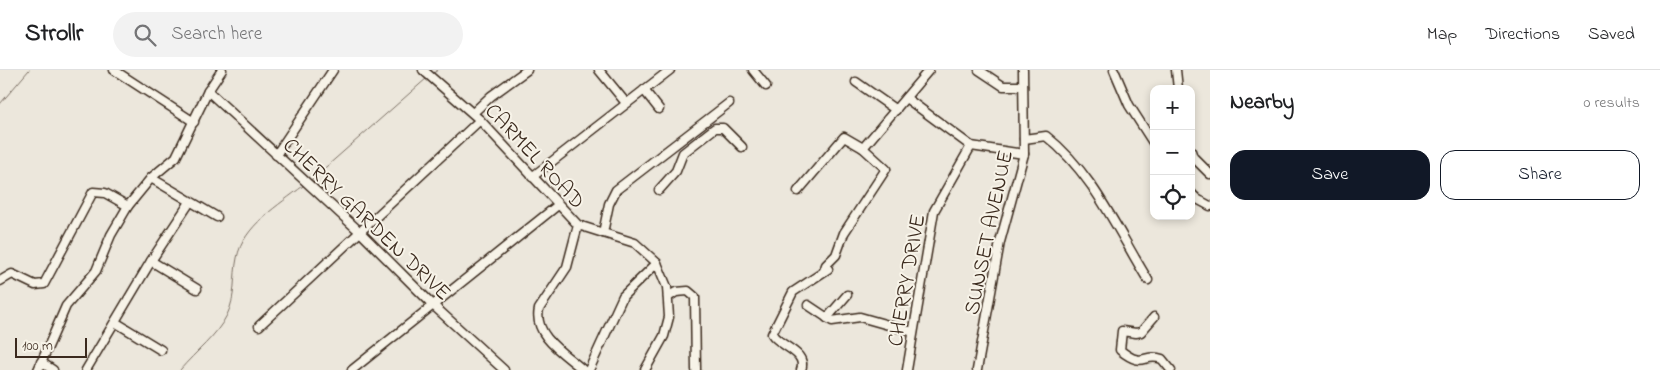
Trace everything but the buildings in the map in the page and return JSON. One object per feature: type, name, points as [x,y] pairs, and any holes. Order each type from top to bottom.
[{"type":"street","points":[[114,70],[194,122]]},
{"type":"street","points":[[53,370],[40,366],[66,306],[96,271],[111,235],[128,206],[151,178],[176,157],[208,91],[222,70]]},
{"type":"street","points":[[276,155],[333,70]]},
{"type":"street","points":[[473,113],[491,96],[527,70]]},
{"type":"street","points":[[599,70],[626,103]]},
{"type":"street","points":[[532,177],[670,70]]},
{"type":"street","points":[[753,70],[766,86]]},
{"type":"street","points":[[863,148],[930,70]]},
{"type":"street","points":[[979,70],[1003,86],[1023,86]]},
{"type":"street","name":"SUNSET AVENUE","points":[[977,370],[1000,242],[1024,154],[1023,70]]},
{"type":"street","points":[[1114,70],[1129,104],[1150,138]]},
{"type":"street","points":[[1176,70],[1178,85]]},
{"type":"street","name":"CARMEL ROAD","points":[[424,71],[473,113],[578,225]]},
{"type":"street","points":[[856,82],[896,110]]},
{"type":"street","points":[[644,90],[658,109]]},
{"type":"street","name":"CHERRY GARDEN DRIVE","points":[[208,91],[359,231],[434,306],[504,370]]},
{"type":"street","points":[[906,98],[971,146],[1024,154]]},
{"type":"street","points":[[603,233],[609,204],[616,190],[729,103]]},
{"type":"street","points":[[259,326],[480,120]]},
{"type":"street","points":[[658,190],[676,171],[683,153],[715,128],[721,127],[742,147]]},
{"type":"street","points":[[695,129],[702,138]]},
{"type":"street","points":[[1024,139],[1046,136],[1059,147],[1093,185],[1120,235],[1148,280]]},
{"type":"street","points":[[798,191],[844,137],[863,148],[886,167],[886,172],[844,233],[831,261],[826,265],[824,271],[793,292],[772,334],[800,356],[804,369]]},
{"type":"street","name":"CHERRY DRIVE","points":[[907,370],[934,211],[971,146]]},
{"type":"street","points":[[1195,159],[1210,174]]},
{"type":"street","points":[[151,178],[217,217]]},
{"type":"street","points":[[0,281],[12,274],[34,285],[44,284],[56,265],[91,193],[101,192],[128,206]]},
{"type":"street","points":[[1195,197],[1210,206]]},
{"type":"street","points":[[86,370],[151,261],[190,202]]},
{"type":"street","points":[[352,370],[361,367],[558,205]]},
{"type":"street","points":[[583,370],[541,331],[538,316],[539,309],[567,267],[578,225],[635,243],[656,263],[667,287],[667,328],[645,370]]},
{"type":"street","points":[[151,261],[197,289]]},
{"type":"street","points":[[589,370],[624,296],[656,263]]},
{"type":"street","points":[[668,297],[676,292],[688,291],[695,297],[696,370]]},
{"type":"street","points":[[827,318],[847,295]]},
{"type":"street","points":[[808,305],[836,322],[860,317],[913,332]]},
{"type":"street","points":[[1154,317],[1141,332],[1122,330],[1120,350],[1131,359],[1139,361],[1152,357],[1162,359],[1171,370]]},
{"type":"street","points":[[114,322],[161,350]]},
{"type":"waterway","points":[[0,104],[29,70]]},
{"type":"waterway","points":[[432,74],[438,70]]},
{"type":"waterway","points":[[310,181],[427,78]]},
{"type":"waterway","points":[[180,370],[212,337],[227,315],[233,294],[237,258],[246,236],[263,217],[303,186]]}]
